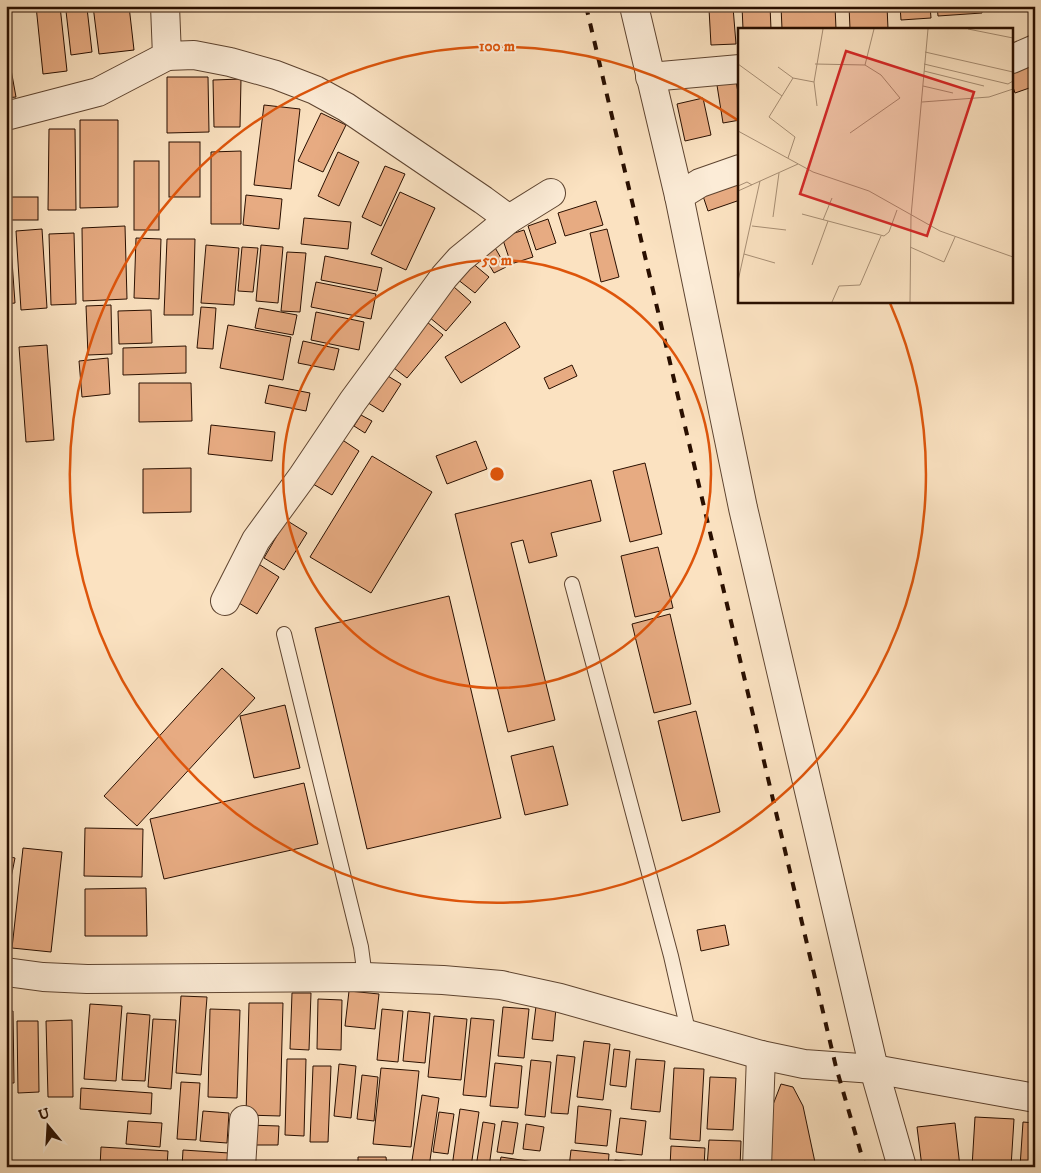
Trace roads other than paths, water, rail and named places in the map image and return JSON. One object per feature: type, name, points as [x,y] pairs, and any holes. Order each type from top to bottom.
[{"type":"street","points":[[165,6],[167,56]]},
{"type":"street","points":[[634,6],[678,193],[743,508],[874,1069],[902,1167]]},
{"type":"street","points":[[1014,58],[1035,49]]},
{"type":"street","points":[[6,116],[98,92],[167,56],[194,55],[230,62],[276,75],[316,90],[346,107],[499,211]]},
{"type":"street","points":[[650,77],[738,69]]},
{"type":"street","points":[[678,193],[738,170]]},
{"type":"street","points":[[225,601],[256,540],[302,477],[353,401],[433,292],[499,211],[551,193]]},
{"type":"street","points":[[6,972],[43,977],[87,979],[365,977],[443,980],[501,986],[560,998],[761,1055],[804,1064],[874,1069],[1035,1098]]},
{"type":"street","points":[[757,1167],[761,1055]]},
{"type":"street","points":[[241,1167],[244,1120]]},
{"type":"lane","points":[[572,584],[671,956],[688,1035]]},
{"type":"lane","points":[[284,634],[361,947],[365,977]]},
{"type":"railway","points":[[586,6],[836,1067],[865,1167]]}]
